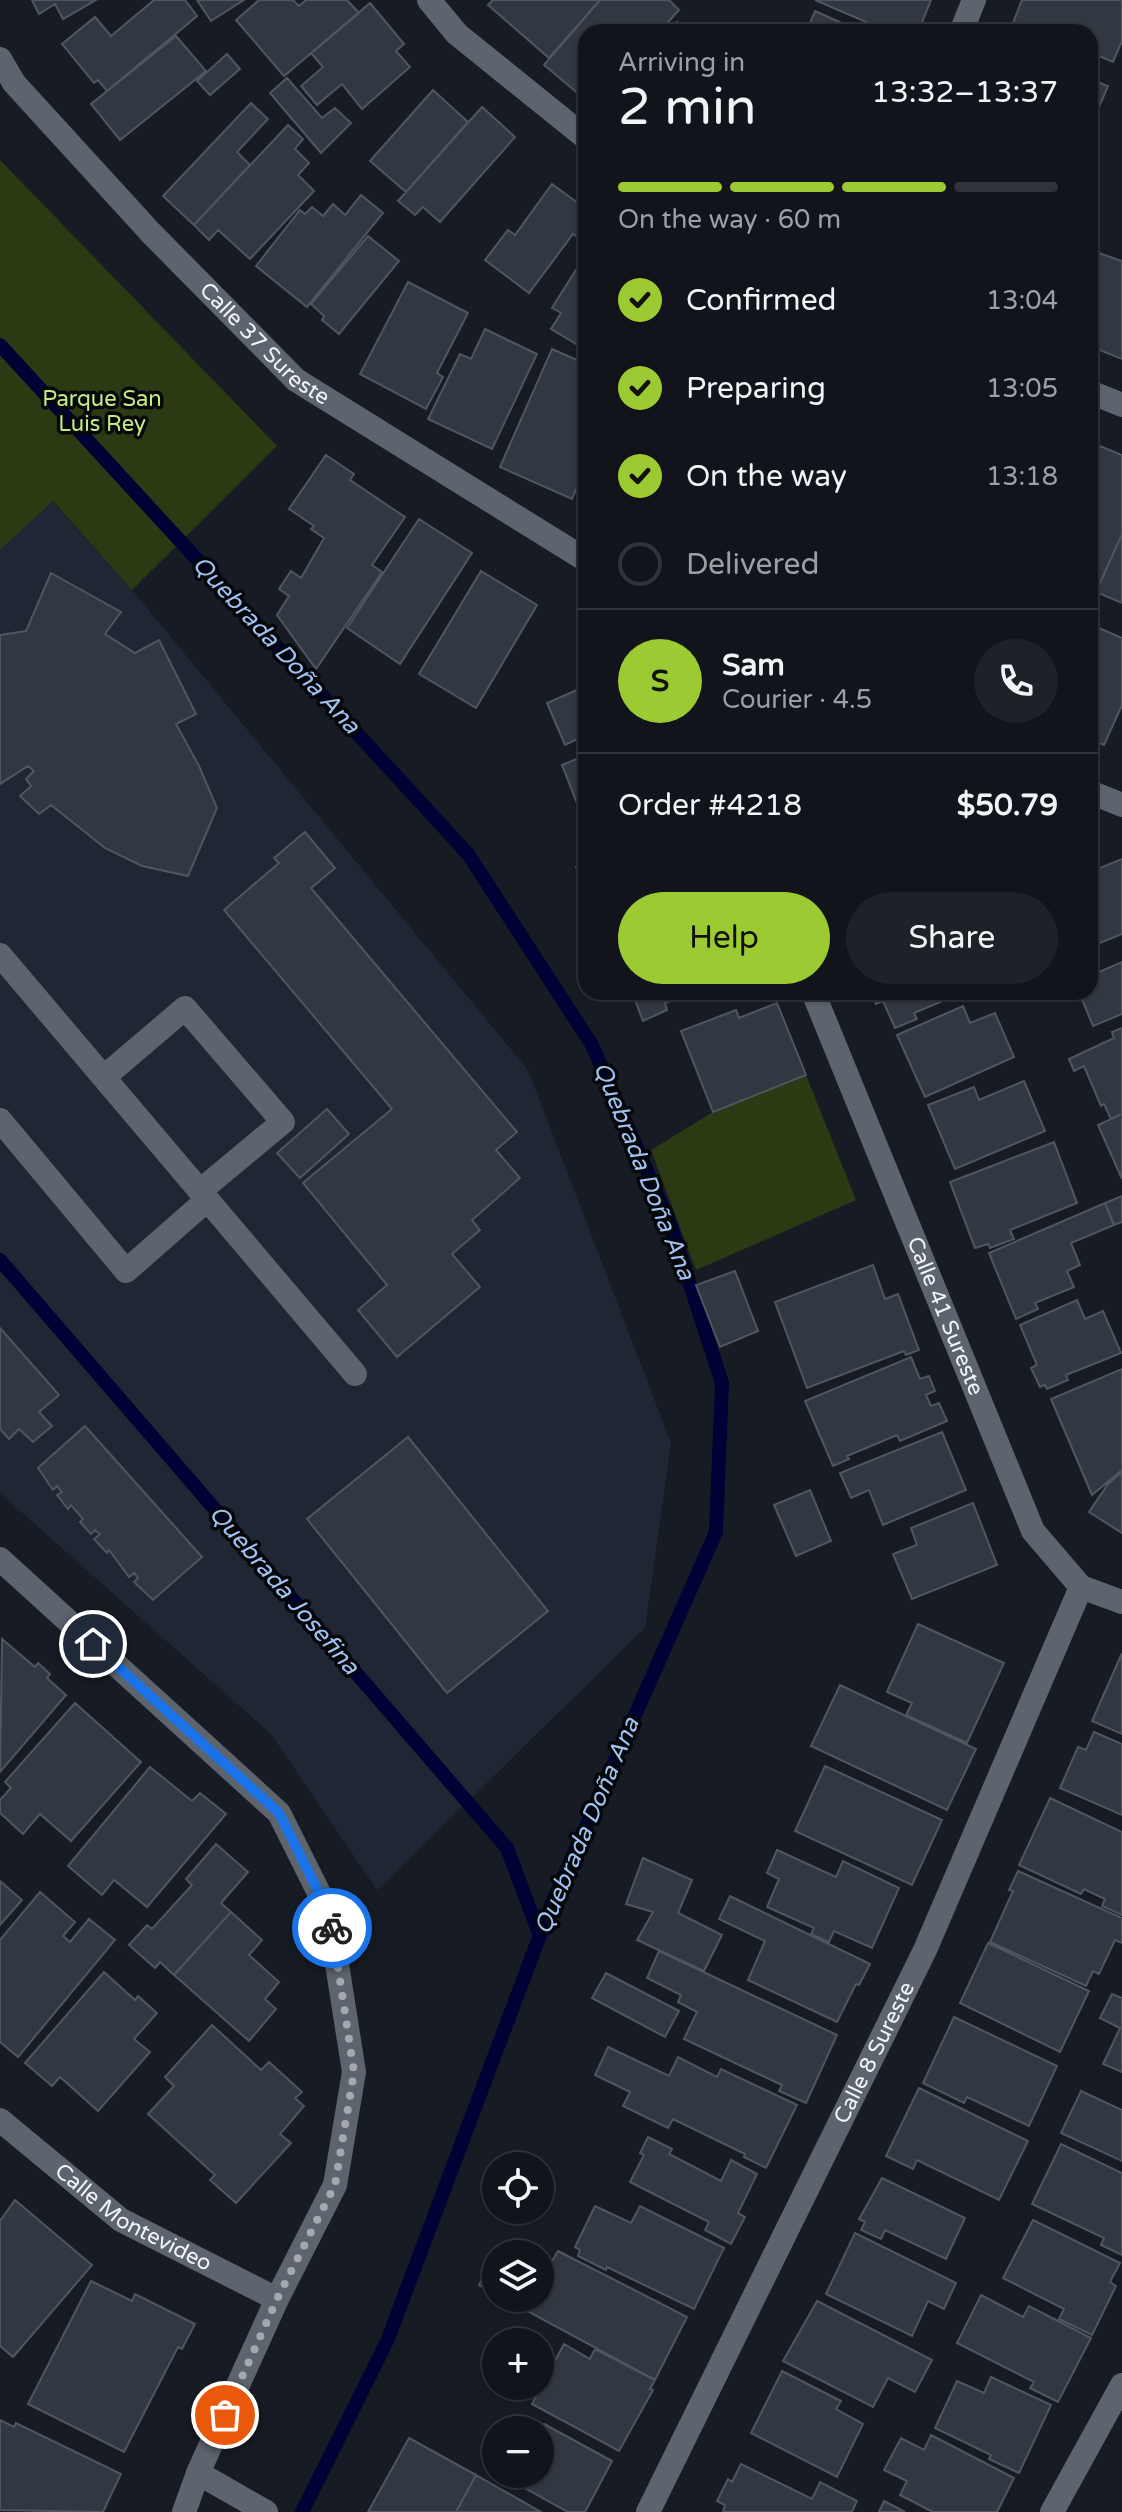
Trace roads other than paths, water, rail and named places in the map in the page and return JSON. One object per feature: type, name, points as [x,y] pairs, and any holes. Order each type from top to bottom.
[{"type":"street","points":[[429,0],[457,34],[578,132]]},
{"type":"street","points":[[964,24],[974,0]]},
{"type":"street","name":"Calle 37 Sureste","points":[[0,59],[14,83],[130,210],[296,380],[578,555]]},
{"type":"street","points":[[1098,395],[1122,405]]},
{"type":"street","points":[[1098,795],[1122,805]]},
{"type":"street","points":[[0,955],[355,1374]]},
{"type":"street","name":"Calle 41 Sureste","points":[[816,1000],[1033,1531],[1081,1587],[1122,1602]]},
{"type":"street","points":[[0,1120],[126,1271],[283,1122],[185,1008],[104,1077]]},
{"type":"street","points":[[0,1559],[279,1813],[329,1913],[354,2072],[335,2185],[277,2299],[198,2473],[184,2512]]},
{"type":"street","name":"Calle 8 Sureste","points":[[648,2512],[925,1950],[1081,1587]]},
{"type":"street","name":"Calle Montevideo","points":[[0,2120],[121,2220],[277,2299]]},
{"type":"street","points":[[1052,2512],[1122,2385]]},
{"type":"street","points":[[198,2473],[266,2512]]},
{"type":"waterway","name":"Quebrada Doña Ana","points":[[0,345],[468,854],[592,1045],[671,1226],[722,1383],[716,1532],[552,1903],[388,2339],[302,2512]]},
{"type":"waterway","name":"Quebrada Josefina","points":[[0,1260],[507,1848],[540,1936]]},
{"type":"park label","name":"Parque San Luis Rey","points":[[102,412]]}]
